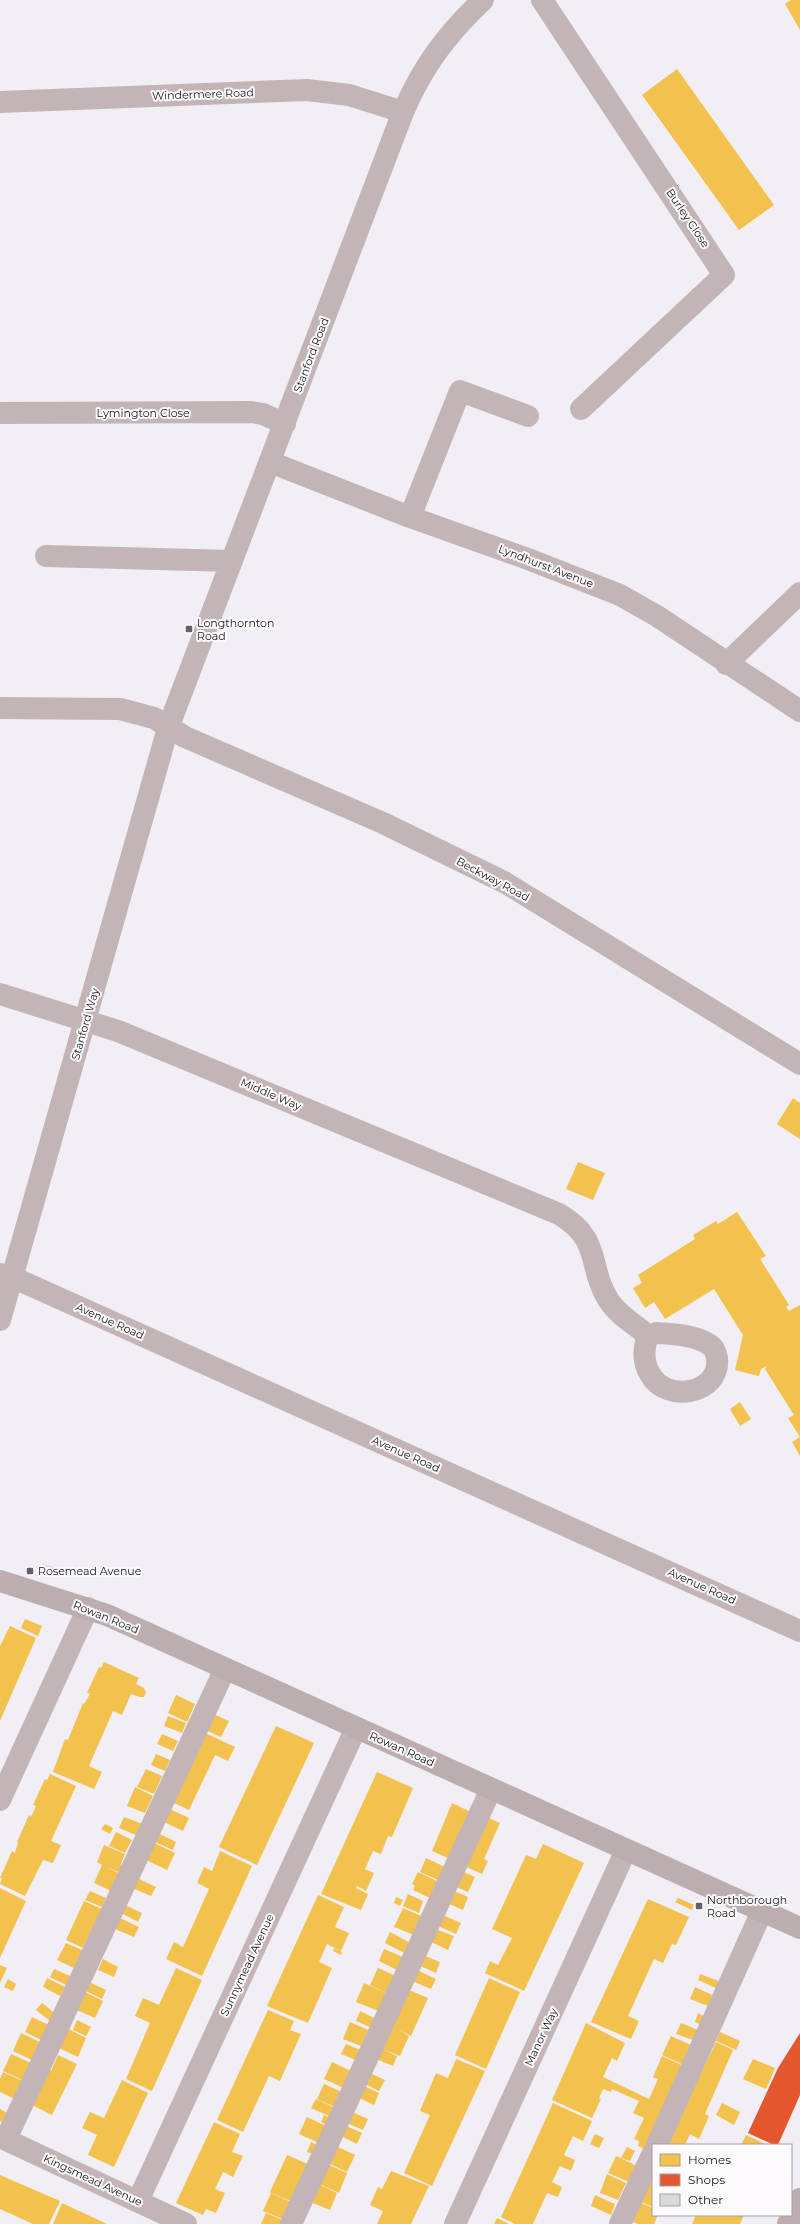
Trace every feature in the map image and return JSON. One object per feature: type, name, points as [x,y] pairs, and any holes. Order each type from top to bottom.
[{"type":"main road","name":"Rowan Road","points":[[0,1581],[88,1608],[762,1911],[799,1925]]},
{"type":"main road","points":[[792,2216],[800,2199]]},
{"type":"street","name":"Stanford Road","points":[[168,728],[403,112],[423,69],[440,46],[482,0]]},
{"type":"street","name":"Burley Close","points":[[542,0],[724,275],[581,409]]},
{"type":"street","name":"Windermere Road","points":[[0,102],[307,90],[349,95],[403,112]]},
{"type":"street","points":[[410,517],[460,392],[528,416]]},
{"type":"street","name":"Lymington Close","points":[[0,413],[251,412],[263,414],[285,424]]},
{"type":"street","name":"Lyndhurst Avenue","points":[[270,462],[410,517],[528,559],[620,595],[657,616],[726,664],[800,711]]},
{"type":"street","points":[[46,556],[232,561]]},
{"type":"street","points":[[726,664],[800,593]]},
{"type":"street","points":[[0,708],[120,709],[154,718],[168,728]]},
{"type":"street","name":"Stanford Way","points":[[0,1320],[6,1276],[86,1020],[168,728]]},
{"type":"street","name":"Beckway Road","points":[[168,728],[185,737],[383,823],[504,882],[800,1064]]},
{"type":"street","name":"Middle Way","points":[[0,994],[86,1020],[126,1034],[522,1198],[569,1220],[585,1236],[593,1250],[602,1287],[608,1300],[616,1311],[648,1336]]},
{"type":"street","name":"Avenue Road","points":[[6,1276],[800,1631]]},
{"type":"street","points":[[0,1800],[88,1608]]},
{"type":"street","points":[[3,2138],[225,1669]]},
{"type":"street","name":"Sunnymead Avenue","points":[[138,2201],[356,1728]]},
{"type":"street","points":[[291,2224],[491,1789]]},
{"type":"street","name":"Manor Way","points":[[455,2224],[626,1850]]},
{"type":"street","points":[[657,2144],[762,1911]]},
{"type":"street","name":"Kingsmead Avenue","points":[[3,2138],[186,2224]]},
{"type":"street","points":[[620,2224],[652,2155]]},
{"type":"building: Homes","points":[[791,0],[800,0],[800,30],[785,4]]},
{"type":"building: Homes","points":[[677,69],[774,205],[739,230],[642,95]]},
{"type":"building: Homes","points":[[793,1098],[800,1103],[800,1139],[777,1124]]},
{"type":"building: Homes","points":[[578,1162],[605,1173],[593,1200],[566,1189]]},
{"type":"building: Homes","points":[[737,1212],[766,1256],[760,1259],[789,1305],[786,1307],[789,1311],[800,1305],[800,1437],[788,1418],[794,1415],[765,1369],[767,1366],[761,1369],[759,1376],[735,1370],[743,1335],[714,1289],[665,1319],[654,1302],[645,1308],[633,1288],[642,1283],[638,1275],[695,1239],[693,1235],[716,1221],[718,1224]]},
{"type":"building: Homes","points":[[740,1402],[751,1419],[740,1426],[730,1409]]},
{"type":"building: Homes","points":[[800,1437],[800,1456],[792,1442]]},
{"type":"building: Homes","points":[[25,1619],[42,1626],[38,1636],[21,1628]]},
{"type":"building: Homes","points":[[10,1626],[36,1638],[0,1721],[0,1646]]},
{"type":"building: Homes","points":[[104,1662],[139,1678],[136,1684],[144,1688],[146,1692],[144,1697],[131,1694],[122,1715],[113,1711],[89,1766],[102,1772],[94,1789],[53,1772],[65,1739],[68,1740],[83,1703],[84,1704],[90,1694],[87,1693],[99,1667],[101,1668]]},
{"type":"building: Homes","points":[[176,1695],[195,1704],[187,1722],[168,1713]]},
{"type":"building: Homes","points":[[209,1712],[229,1721],[221,1737],[201,1728]]},
{"type":"building: Homes","points":[[168,1716],[186,1723],[182,1733],[164,1726]]},
{"type":"building: Homes","points":[[276,1726],[314,1743],[257,1865],[219,1847]]},
{"type":"building: Homes","points":[[203,1732],[235,1747],[228,1761],[215,1755],[189,1810],[168,1800],[193,1746],[212,1754],[196,1747]]},
{"type":"building: Homes","points":[[162,1734],[178,1741],[173,1751],[157,1744]]},
{"type":"building: Homes","points":[[156,1754],[170,1760],[165,1771],[151,1765]]},
{"type":"building: Homes","points":[[146,1769],[162,1776],[154,1794],[137,1787]]},
{"type":"building: Homes","points":[[377,1772],[413,1788],[392,1837],[388,1836],[381,1854],[373,1851],[365,1869],[374,1873],[366,1891],[357,1886],[356,1888],[368,1894],[361,1910],[321,1894]]},
{"type":"building: Homes","points":[[50,1774],[76,1786],[51,1841],[61,1845],[53,1863],[43,1860],[25,1896],[0,1884],[2,1878],[0,1878],[12,1851],[15,1853],[17,1842],[29,1815],[31,1817],[36,1806],[33,1805],[45,1779],[47,1780]]},
{"type":"building: Homes","points":[[135,1787],[153,1796],[145,1813],[127,1806]]},
{"type":"building: Homes","points":[[452,1803],[473,1813],[452,1860],[432,1851]]},
{"type":"building: Homes","points":[[170,1809],[189,1818],[183,1831],[164,1822]]},
{"type":"building: Homes","points":[[484,1816],[500,1823],[484,1859],[488,1861],[482,1874],[462,1865]]},
{"type":"building: Homes","points":[[124,1817],[143,1824],[138,1836],[119,1828]]},
{"type":"building: Homes","points":[[105,1824],[113,1828],[110,1834],[101,1829]]},
{"type":"building: Homes","points":[[116,1832],[132,1840],[125,1853],[109,1846]]},
{"type":"building: Homes","points":[[158,1833],[176,1842],[173,1850],[155,1842]]},
{"type":"building: Homes","points":[[152,1842],[175,1853],[167,1870],[144,1859]]},
{"type":"building: Homes","points":[[543,1844],[584,1863],[524,1991],[485,1973],[490,1961],[498,1965],[512,1938],[492,1929],[526,1855],[536,1859]]},
{"type":"building: Homes","points":[[104,1845],[125,1854],[121,1863],[121,1873],[107,1867],[122,1875],[113,1892],[94,1883],[102,1865],[97,1862]]},
{"type":"building: Homes","points":[[220,1851],[252,1866],[202,1976],[166,1959],[174,1942],[183,1947],[209,1889],[197,1883],[204,1867],[212,1871]]},
{"type":"building: Homes","points":[[426,1858],[445,1867],[438,1880],[420,1872]]},
{"type":"building: Homes","points":[[459,1870],[475,1877],[468,1892],[452,1885]]},
{"type":"building: Homes","points":[[418,1872],[437,1881],[430,1898],[413,1890],[415,1886],[412,1884]]},
{"type":"building: Homes","points":[[137,1878],[156,1887],[151,1896],[132,1888]]},
{"type":"building: Homes","points":[[0,1888],[26,1901],[0,1958]]},
{"type":"building: Homes","points":[[450,1889],[468,1897],[463,1910],[445,1902]]},
{"type":"building: Homes","points":[[90,1891],[106,1898],[102,1907],[85,1900]]},
{"type":"building: Homes","points":[[408,1894],[423,1901],[419,1913],[403,1906]]},
{"type":"building: Homes","points":[[318,1895],[344,1907],[335,1927],[349,1933],[341,1951],[327,1944],[319,1962],[332,1968],[308,2023],[267,2006]]},
{"type":"building: Homes","points":[[396,1897],[403,1900],[400,1906],[394,1903]]},
{"type":"building: Homes","points":[[678,1898],[694,1905],[692,1910],[675,1902]]},
{"type":"building: Homes","points":[[648,1899],[689,1917],[676,1945],[672,1944],[663,1963],[654,1959],[628,2016],[639,2021],[631,2039],[591,2022]]},
{"type":"building: Homes","points":[[84,1901],[102,1909],[83,1948],[66,1940]]},
{"type":"building: Homes","points":[[125,1905],[142,1913],[138,1922],[121,1913]]},
{"type":"building: Homes","points":[[403,1908],[421,1916],[414,1935],[394,1927]]},
{"type":"building: Homes","points":[[443,1915],[461,1923],[456,1934],[438,1926]]},
{"type":"building: Homes","points":[[120,1918],[139,1927],[134,1937],[115,1929]]},
{"type":"building: Homes","points":[[435,1929],[454,1936],[448,1950],[429,1941]]},
{"type":"building: Homes","points":[[390,1932],[409,1942],[404,1953],[385,1943]]},
{"type":"building: Homes","points":[[66,1943],[84,1951],[76,1969],[57,1960]]},
{"type":"building: Homes","points":[[334,1948],[342,1952],[341,1955],[333,1951]]},
{"type":"building: Homes","points":[[384,1949],[403,1957],[397,1970],[379,1961]]},
{"type":"building: Homes","points":[[423,1955],[440,1962],[436,1973],[418,1965]]},
{"type":"building: Homes","points":[[103,1959],[118,1967],[114,1977],[98,1970]]},
{"type":"building: Homes","points":[[0,1965],[7,1968],[0,1983]]},
{"type":"building: Homes","points":[[176,1968],[202,1980],[152,2091],[126,2079],[150,2023],[135,2016],[143,1998],[159,2005]]},
{"type":"building: Homes","points":[[378,1968],[394,1975],[386,1993],[370,1985]]},
{"type":"building: Homes","points":[[54,1969],[70,1976],[66,1985],[50,1977]]},
{"type":"building: Homes","points":[[417,1970],[436,1979],[431,1989],[412,1981]]},
{"type":"building: Homes","points":[[700,1974],[721,1982],[718,1989],[698,1980]]},
{"type":"building: Homes","points":[[47,1978],[65,1987],[60,1996],[43,1987]]},
{"type":"building: Homes","points":[[489,1978],[520,1992],[486,2069],[455,2055]]},
{"type":"building: Homes","points":[[8,1979],[16,1984],[13,1991],[4,1987]]},
{"type":"building: Homes","points":[[89,1982],[106,1990],[102,1999],[86,1991]]},
{"type":"building: Homes","points":[[364,1983],[388,1994],[381,2012],[356,2002]]},
{"type":"building: Homes","points":[[695,1987],[712,1995],[708,2006],[690,1999]]},
{"type":"building: Homes","points":[[81,1990],[103,2001],[95,2018],[72,2008]]},
{"type":"building: Homes","points":[[409,1990],[428,1998],[411,2036],[399,2030],[409,2036],[400,2056],[382,2049],[397,2056],[393,2066],[376,2059]]},
{"type":"building: Homes","points":[[42,2003],[56,2014],[50,2021],[36,2010]]},
{"type":"building: Homes","points":[[268,2010],[294,2021],[290,2030],[301,2034],[280,2081],[269,2076],[243,2132],[217,2120]]},
{"type":"building: Homes","points":[[360,2011],[376,2019],[372,2028],[356,2021]]},
{"type":"building: Homes","points":[[698,2013],[705,2017],[701,2025],[695,2022]]},
{"type":"building: Homes","points":[[32,2017],[49,2025],[41,2040],[25,2032]]},
{"type":"building: Homes","points":[[77,2020],[91,2027],[86,2036],[73,2030]]},
{"type":"building: Homes","points":[[350,2022],[368,2030],[361,2046],[343,2039]]},
{"type":"building: Homes","points":[[586,2023],[625,2043],[617,2061],[612,2058],[603,2077],[649,2099],[658,2079],[653,2077],[662,2056],[684,2066],[644,2149],[638,2146],[639,2141],[634,2139],[644,2118],[633,2113],[639,2101],[612,2089],[611,2092],[603,2089],[599,2098],[601,2099],[592,2118],[552,2100]]},
{"type":"building: Homes","points":[[681,2023],[698,2030],[693,2040],[676,2034]]},
{"type":"building: Homes","points":[[65,2027],[86,2038],[78,2057],[55,2046]]},
{"type":"building: Homes","points":[[720,2032],[740,2041],[736,2050],[716,2041]]},
{"type":"building: Homes","points":[[21,2033],[42,2043],[34,2061],[13,2051]]},
{"type":"building: Homes","points":[[671,2036],[693,2046],[684,2065],[662,2055]]},
{"type":"building: Homes","points":[[716,2042],[733,2050],[705,2114],[709,2116],[699,2139],[690,2134],[685,2144],[666,2144]]},
{"type":"building: Homes","points":[[346,2044],[363,2051],[358,2061],[341,2054]]},
{"type":"building: Homes","points":[[11,2054],[31,2063],[22,2080],[3,2071]]},
{"type":"building: Homes","points":[[58,2055],[77,2064],[52,2115],[30,2104],[48,2069],[51,2071]]},
{"type":"building: Homes","points":[[456,2059],[485,2071],[432,2186],[404,2173],[430,2115],[420,2111],[436,2073],[448,2078]]},
{"type":"building: Homes","points":[[753,2059],[775,2068],[766,2089],[743,2079]]},
{"type":"building: Homes","points":[[332,2062],[353,2072],[346,2089],[324,2079]]},
{"type":"building: Homes","points":[[3,2072],[25,2082],[17,2100],[0,2092],[0,2079]]},
{"type":"building: Homes","points":[[368,2072],[385,2080],[379,2091],[363,2083]]},
{"type":"building: Homes","points":[[122,2080],[148,2093],[114,2167],[88,2155],[97,2135],[82,2128],[90,2112],[104,2118]]},
{"type":"building: Homes","points":[[324,2084],[344,2093],[337,2108],[317,2099]]},
{"type":"building: Homes","points":[[362,2085],[379,2093],[374,2105],[357,2097]]},
{"type":"building: Homes","points":[[316,2099],[333,2107],[329,2116],[311,2108]]},
{"type":"building: Homes","points":[[553,2103],[592,2121],[583,2141],[573,2136],[564,2155],[575,2160],[571,2171],[560,2166],[552,2182],[562,2187],[558,2197],[547,2193],[533,2224],[515,2224],[501,2217]]},
{"type":"building: Homes","points":[[722,2103],[740,2112],[734,2125],[716,2115]]},
{"type":"building: Homes","points":[[0,2109],[7,2113],[2,2122],[0,2121]]},
{"type":"building: Homes","points":[[352,2112],[368,2119],[363,2130],[347,2123]]},
{"type":"building: Homes","points":[[324,2115],[331,2119],[328,2126],[321,2122]]},
{"type":"building: Homes","points":[[307,2117],[326,2126],[319,2143],[299,2134]]},
{"type":"building: Homes","points":[[214,2122],[240,2134],[232,2152],[243,2156],[233,2177],[223,2172],[215,2189],[225,2193],[216,2213],[206,2209],[203,2215],[176,2203]]},
{"type":"building: Homes","points":[[344,2125],[362,2133],[357,2144],[339,2135]]},
{"type":"building: Homes","points":[[595,2134],[604,2138],[599,2148],[590,2144]]},
{"type":"building: Homes","points":[[746,2135],[765,2144],[742,2144]]},
{"type":"building: Homes","points":[[311,2142],[319,2146],[315,2155],[307,2152]]},
{"type":"building: Homes","points":[[336,2146],[355,2155],[347,2172],[328,2163]]},
{"type":"building: Homes","points":[[627,2147],[635,2151],[630,2161],[621,2158]]},
{"type":"building: Homes","points":[[287,2155],[310,2165],[293,2202],[269,2192]]},
{"type":"building: Homes","points":[[616,2156],[637,2166],[629,2182],[608,2173]]},
{"type":"building: Homes","points":[[327,2164],[347,2173],[339,2193],[319,2184]]},
{"type":"building: Homes","points":[[391,2171],[429,2186],[411,2224],[377,2224],[383,2211],[370,2205],[378,2187],[382,2189]]},
{"type":"building: Homes","points":[[607,2174],[626,2183],[618,2200],[600,2193]]},
{"type":"building: Homes","points":[[0,2175],[60,2201],[49,2224],[33,2224],[0,2209]]},
{"type":"building: Homes","points":[[648,2182],[652,2184],[652,2207],[639,2201]]},
{"type":"building: Homes","points":[[318,2184],[337,2193],[330,2210],[310,2202]]},
{"type":"building: Homes","points":[[271,2193],[293,2203],[285,2220],[263,2211]]},
{"type":"building: Homes","points":[[595,2195],[615,2204],[611,2215],[591,2206]]},
{"type":"building: Homes","points":[[639,2202],[652,2208],[652,2216],[658,2216],[654,2224],[638,2224],[630,2221]]},
{"type":"building: Homes","points":[[62,2203],[107,2224],[53,2224]]},
{"type":"building: Homes","points":[[266,2213],[285,2221],[284,2224],[261,2224]]},
{"type":"building: Homes","points":[[696,2216],[744,2216],[740,2224],[692,2224]]},
{"type":"building: Homes","points":[[497,2218],[509,2224],[494,2224]]},
{"type":"building: Shops","points":[[800,2033],[800,2095],[778,2144],[772,2144],[748,2133],[778,2068]]},
{"type":"building: Other","points":[[43,1564],[55,1568],[54,1572],[42,1569]]},
{"type":"place","name":"Longthornton Road","points":[[189,629]]},
{"type":"place","name":"Rosemead Avenue","points":[[30,1571]]},
{"type":"place","name":"Northborough Road","points":[[699,1906]]}]
